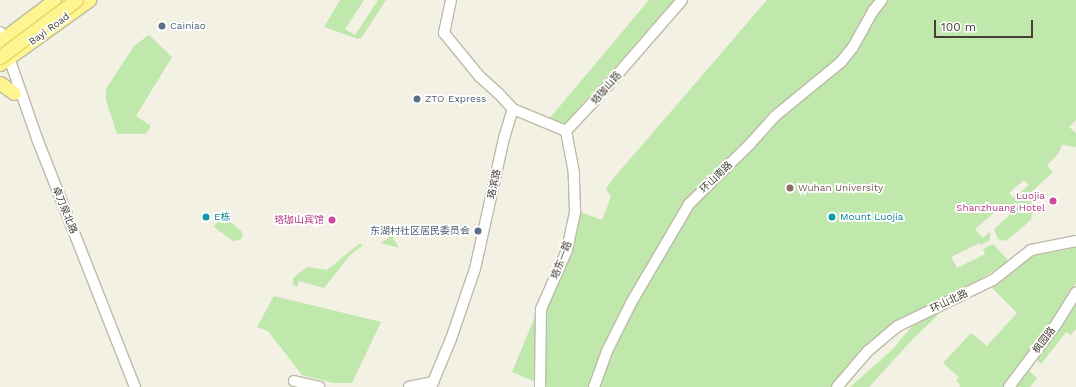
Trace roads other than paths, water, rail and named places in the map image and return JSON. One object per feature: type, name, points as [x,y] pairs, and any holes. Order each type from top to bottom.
[{"type":"main road","name":"Bayi Road","points":[[2,51],[54,0]]},
{"type":"main road","name":"Bayi Road","points":[[2,51],[66,0]]},
{"type":"main road","name":"Bayi Road","points":[[2,51],[76,0]]},
{"type":"main road","name":"Bayi Road","points":[[2,51],[89,0]]},
{"type":"main road","points":[[0,83],[14,93]]},
{"type":"street","points":[[451,0],[444,33],[480,77],[513,109],[566,131]]},
{"type":"street","name":"珞珈山路","points":[[566,131],[596,99],[682,0]]},
{"type":"street","name":"环山南路","points":[[594,387],[607,351],[631,303],[689,204],[750,144],[774,117],[841,62],[853,47],[873,11],[882,0]]},
{"type":"street","name":"卓刀泉北路","points":[[2,51],[14,93],[130,387]]},
{"type":"street","name":"卓刀泉北路","points":[[2,51],[135,387]]},
{"type":"street","name":"珞滨路","points":[[432,384],[451,339],[475,269],[504,138],[513,109]]},
{"type":"street","name":"珞东一路","points":[[540,387],[541,309],[567,250],[575,211],[574,173],[566,131]]},
{"type":"street","name":"环山北路","points":[[837,387],[868,351],[898,326],[993,280],[1031,250],[1076,241]]},
{"type":"street","name":"枫园路","points":[[1009,387],[1057,323],[1076,292]]},
{"type":"street","points":[[294,381],[319,387]]},
{"type":"street","points":[[409,387],[432,384]]},
{"type":"place","name":"Cainiao","points":[[162,26]]},
{"type":"place","name":"ZTO Express","points":[[417,99]]},
{"type":"place","name":"Wuhan University","points":[[790,188]]},
{"type":"place","name":"Luojia Shanzhuang Hotel","points":[[1053,201]]},
{"type":"place","name":"E栋","points":[[206,217]]},
{"type":"place","name":"Mount Luojia","points":[[832,217]]},
{"type":"place","name":"珞珈山宾馆","points":[[332,220]]},
{"type":"place","name":"东湖村社区居民委员会","points":[[478,231]]}]
